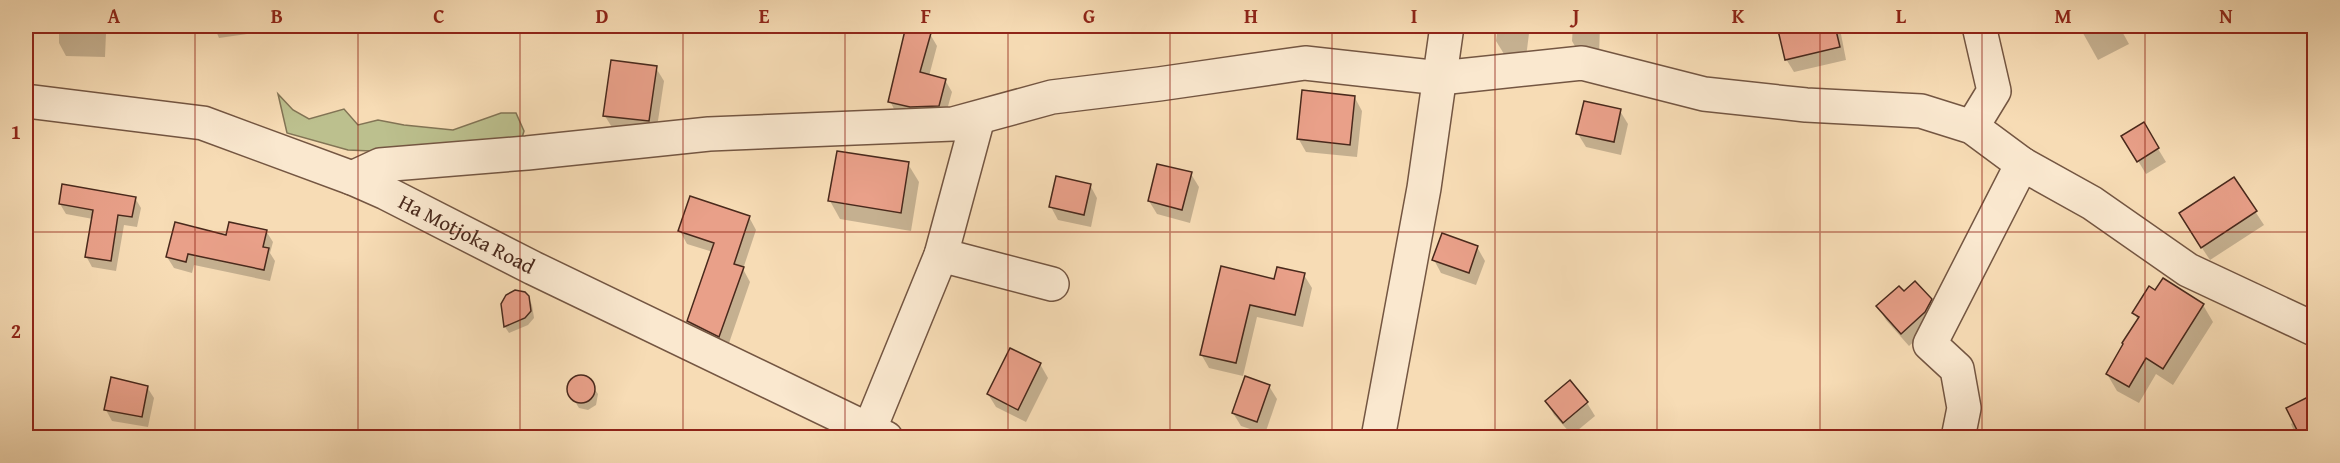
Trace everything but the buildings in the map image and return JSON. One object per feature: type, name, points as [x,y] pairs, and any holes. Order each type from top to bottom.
[{"type":"street","points":[[1378,438],[1424,188],[1447,26]]},
{"type":"street","points":[[1972,127],[1994,91],[1979,26]]},
{"type":"street","points":[[352,178],[380,165],[527,153],[709,134],[953,124],[1052,97],[1305,63],[1440,78],[1582,63],[1704,94],[1806,105],[1921,111],[1972,127],[2022,164],[2092,203],[2188,270],[2314,329]]},
{"type":"street","name":"Ha Motjoka Road","points":[[26,100],[203,123],[352,178],[874,435]]},
{"type":"street","points":[[874,435],[941,255],[978,118]]},
{"type":"street","points":[[1958,438],[1964,408],[1957,369],[1930,344],[2022,164]]},
{"type":"street","points":[[941,255],[1052,284]]},
{"type":"green space","points":[[278,94],[293,110],[309,119],[344,109],[358,125],[378,120],[453,130],[501,113],[516,113],[524,131],[521,141],[441,154],[348,150],[287,133]]}]
